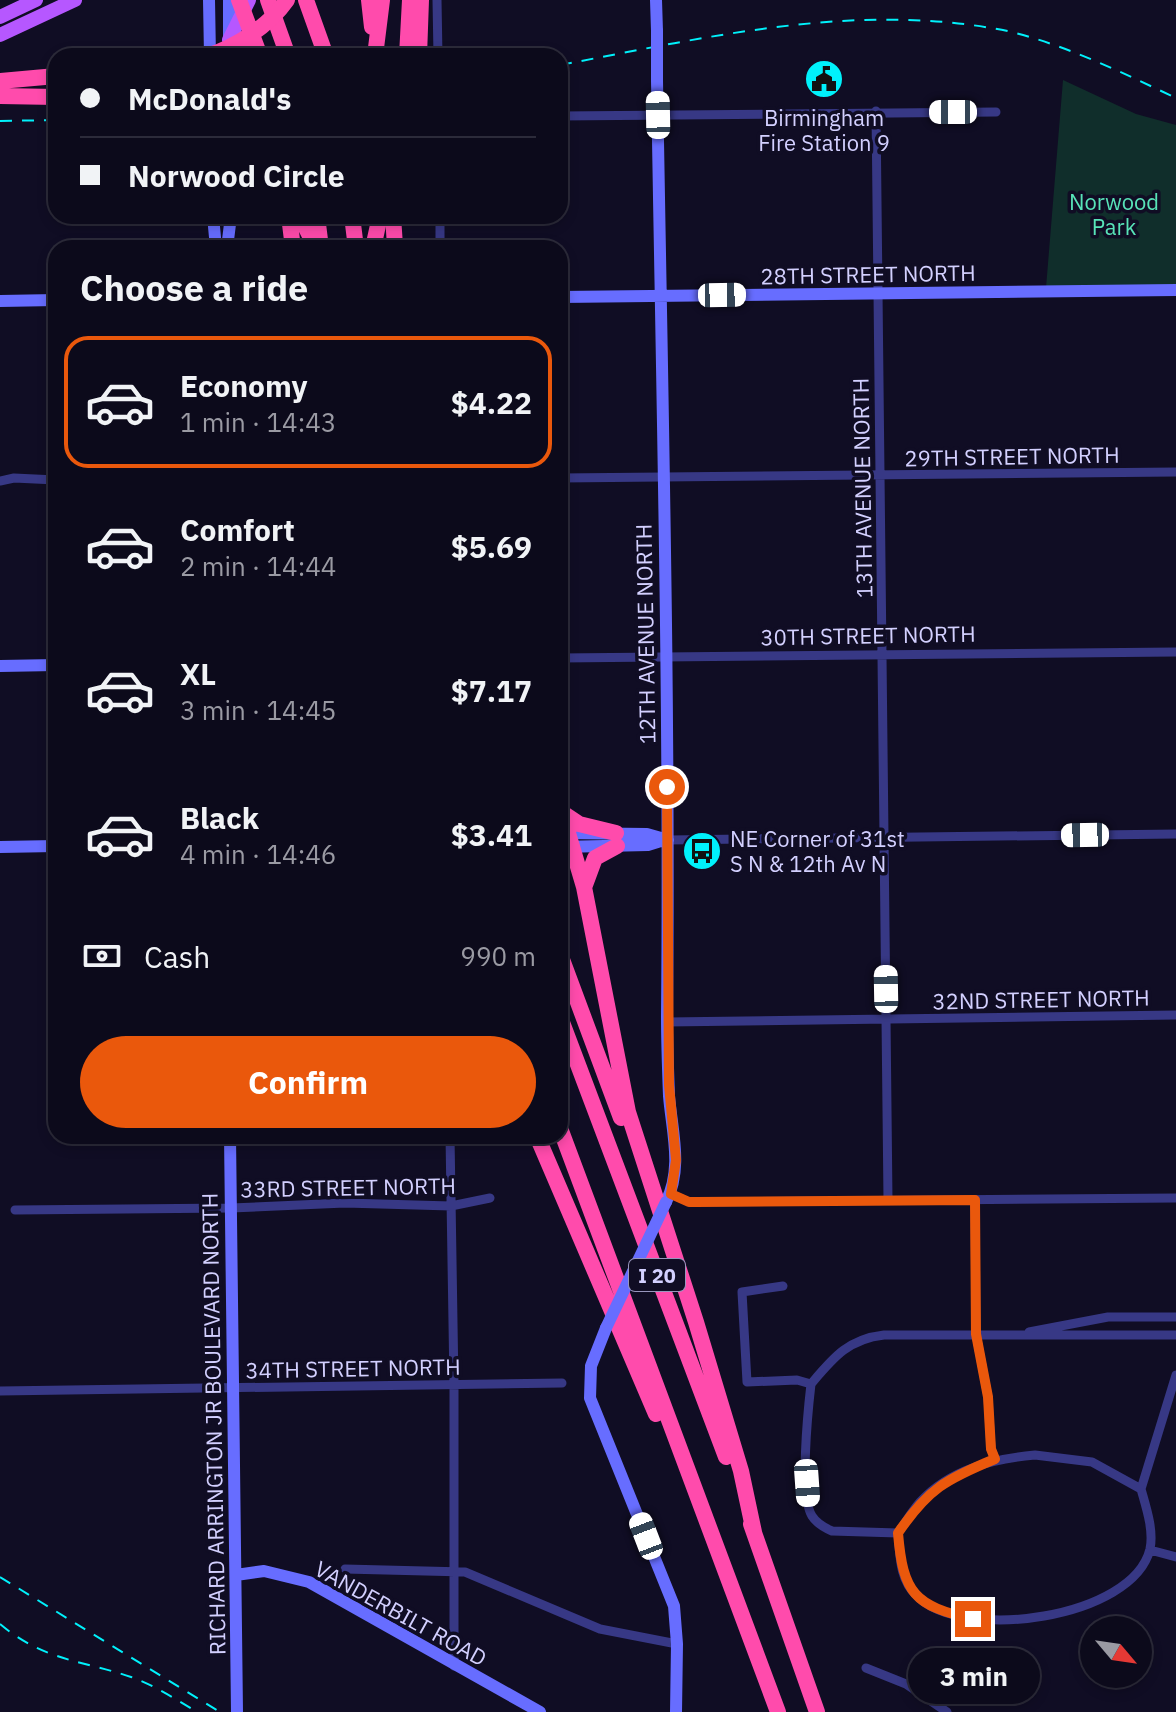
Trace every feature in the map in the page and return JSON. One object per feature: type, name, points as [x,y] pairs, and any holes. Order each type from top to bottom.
[{"type":"highway","points":[[239,0],[257,48]]},
{"type":"highway","points":[[268,0],[285,48]]},
{"type":"highway","points":[[225,48],[254,32],[287,0]]},
{"type":"highway","points":[[306,0],[323,48]]},
{"type":"highway","points":[[369,0],[374,48]]},
{"type":"highway","points":[[376,48],[382,0]]},
{"type":"highway","points":[[407,48],[410,0]]},
{"type":"highway","points":[[419,48],[421,0]]},
{"type":"highway","points":[[0,81],[48,77]]},
{"type":"highway","points":[[0,96],[48,97]]},
{"type":"highway","points":[[568,815],[579,824],[616,839],[595,858],[584,887]]},
{"type":"highway","points":[[568,845],[584,887],[628,1112],[741,1471],[754,1532]]},
{"type":"highway","points":[[568,976],[691,1307]]},
{"type":"highway","name":"I 20","points":[[568,1038],[754,1532],[817,1712]]},
{"type":"highway","points":[[540,1144],[711,1538]]},
{"type":"highway","name":"I 20","points":[[566,1144],[778,1712]]},
{"type":"main road","points":[[1,13],[36,0]]},
{"type":"main road","points":[[6,33],[75,0]]},
{"type":"main road","points":[[229,40],[249,0]]},
{"type":"street","points":[[208,48],[209,0]]},
{"type":"street","points":[[229,0],[229,48]]},
{"type":"street","points":[[437,0],[438,48]]},
{"type":"street","name":"12TH AVENUE NORTH","points":[[656,0],[668,840],[667,1022],[676,1160],[668,1198],[591,1366],[590,1398],[674,1606],[676,1712]]},
{"type":"street","points":[[1,13],[6,33]]},
{"type":"street","name":"13TH AVENUE NORTH","points":[[876,111],[888,1200]]},
{"type":"street","points":[[568,116],[996,112]]},
{"type":"street","name":"28TH STREET NORTH","points":[[568,297],[1176,290]]},
{"type":"street","points":[[0,301],[48,300]]},
{"type":"street","name":"29TH STREET NORTH","points":[[568,478],[1176,472]]},
{"type":"street","points":[[0,481],[14,478],[48,480]]},
{"type":"street","name":"30TH STREET NORTH","points":[[568,658],[1176,652]]},
{"type":"street","points":[[0,666],[48,665]]},
{"type":"street","points":[[568,840],[616,839],[647,834],[668,840],[1176,834]]},
{"type":"street","points":[[0,847],[48,846]]},
{"type":"street","name":"32ND STREET NORTH","points":[[667,1022],[1176,1015]]},
{"type":"street","name":"RICHARD ARRINGTON JR BOULEVARD NORTH","points":[[230,1144],[237,1712]]},
{"type":"street","points":[[450,1144],[454,1666]]},
{"type":"street","name":"33RD STREET NORTH","points":[[15,1210],[231,1208],[345,1203],[451,1206],[490,1198]]},
{"type":"street","points":[[668,1198],[689,1202],[1176,1198]]},
{"type":"street","points":[[975,1200],[976,1334],[988,1397],[991,1449],[995,1459]]},
{"type":"street","points":[[783,1286],[742,1292],[747,1382],[797,1380],[811,1384]]},
{"type":"street","points":[[1022,1334],[1108,1317],[1176,1317]]},
{"type":"street","points":[[898,1533],[832,1531],[811,1515],[806,1455],[811,1384],[837,1353],[866,1337],[1176,1335]]},
{"type":"street","points":[[1141,1489],[1092,1462],[1035,1455],[995,1459],[933,1489],[919,1503],[898,1533],[903,1576],[916,1596],[939,1611],[973,1619],[1021,1619],[1085,1605],[1126,1583],[1139,1570],[1150,1550],[1149,1523],[1141,1489],[1176,1375]]},
{"type":"street","name":"34TH STREET NORTH","points":[[0,1391],[562,1383]]},
{"type":"street","points":[[1150,1550],[1176,1557]]},
{"type":"street","points":[[345,1569],[465,1572],[600,1629],[677,1644]]},
{"type":"street","name":"VANDERBILT ROAD","points":[[236,1575],[264,1571],[309,1582],[540,1712]]},
{"type":"street","points":[[866,1668],[906,1684],[947,1712]]},
{"type":"green space","name":"Norwood Park","points":[[1063,80],[1136,114],[1176,125],[1176,285],[1046,288]]},
{"type":"railway","points":[[568,64],[785,26],[842,21],[955,23],[1034,38],[1116,70],[1176,98]]},
{"type":"railway","points":[[0,121],[48,120]]},
{"type":"railway","points":[[0,1577],[220,1712]]},
{"type":"railway","points":[[0,1624],[32,1646],[140,1680],[197,1712]]},
{"type":"place","name":"Birmingham Fire Station 9","points":[[824,79]]},
{"type":"place","name":"NE Corner of 31st S N & 12th Av N","points":[[702,851]]},
{"type":"route","points":[[667,787],[667,1022],[676,1160],[671,1194],[689,1202],[975,1200],[976,1334],[988,1397],[991,1449],[995,1459],[933,1489],[898,1533],[903,1576],[916,1596],[939,1611],[973,1619]]}]
